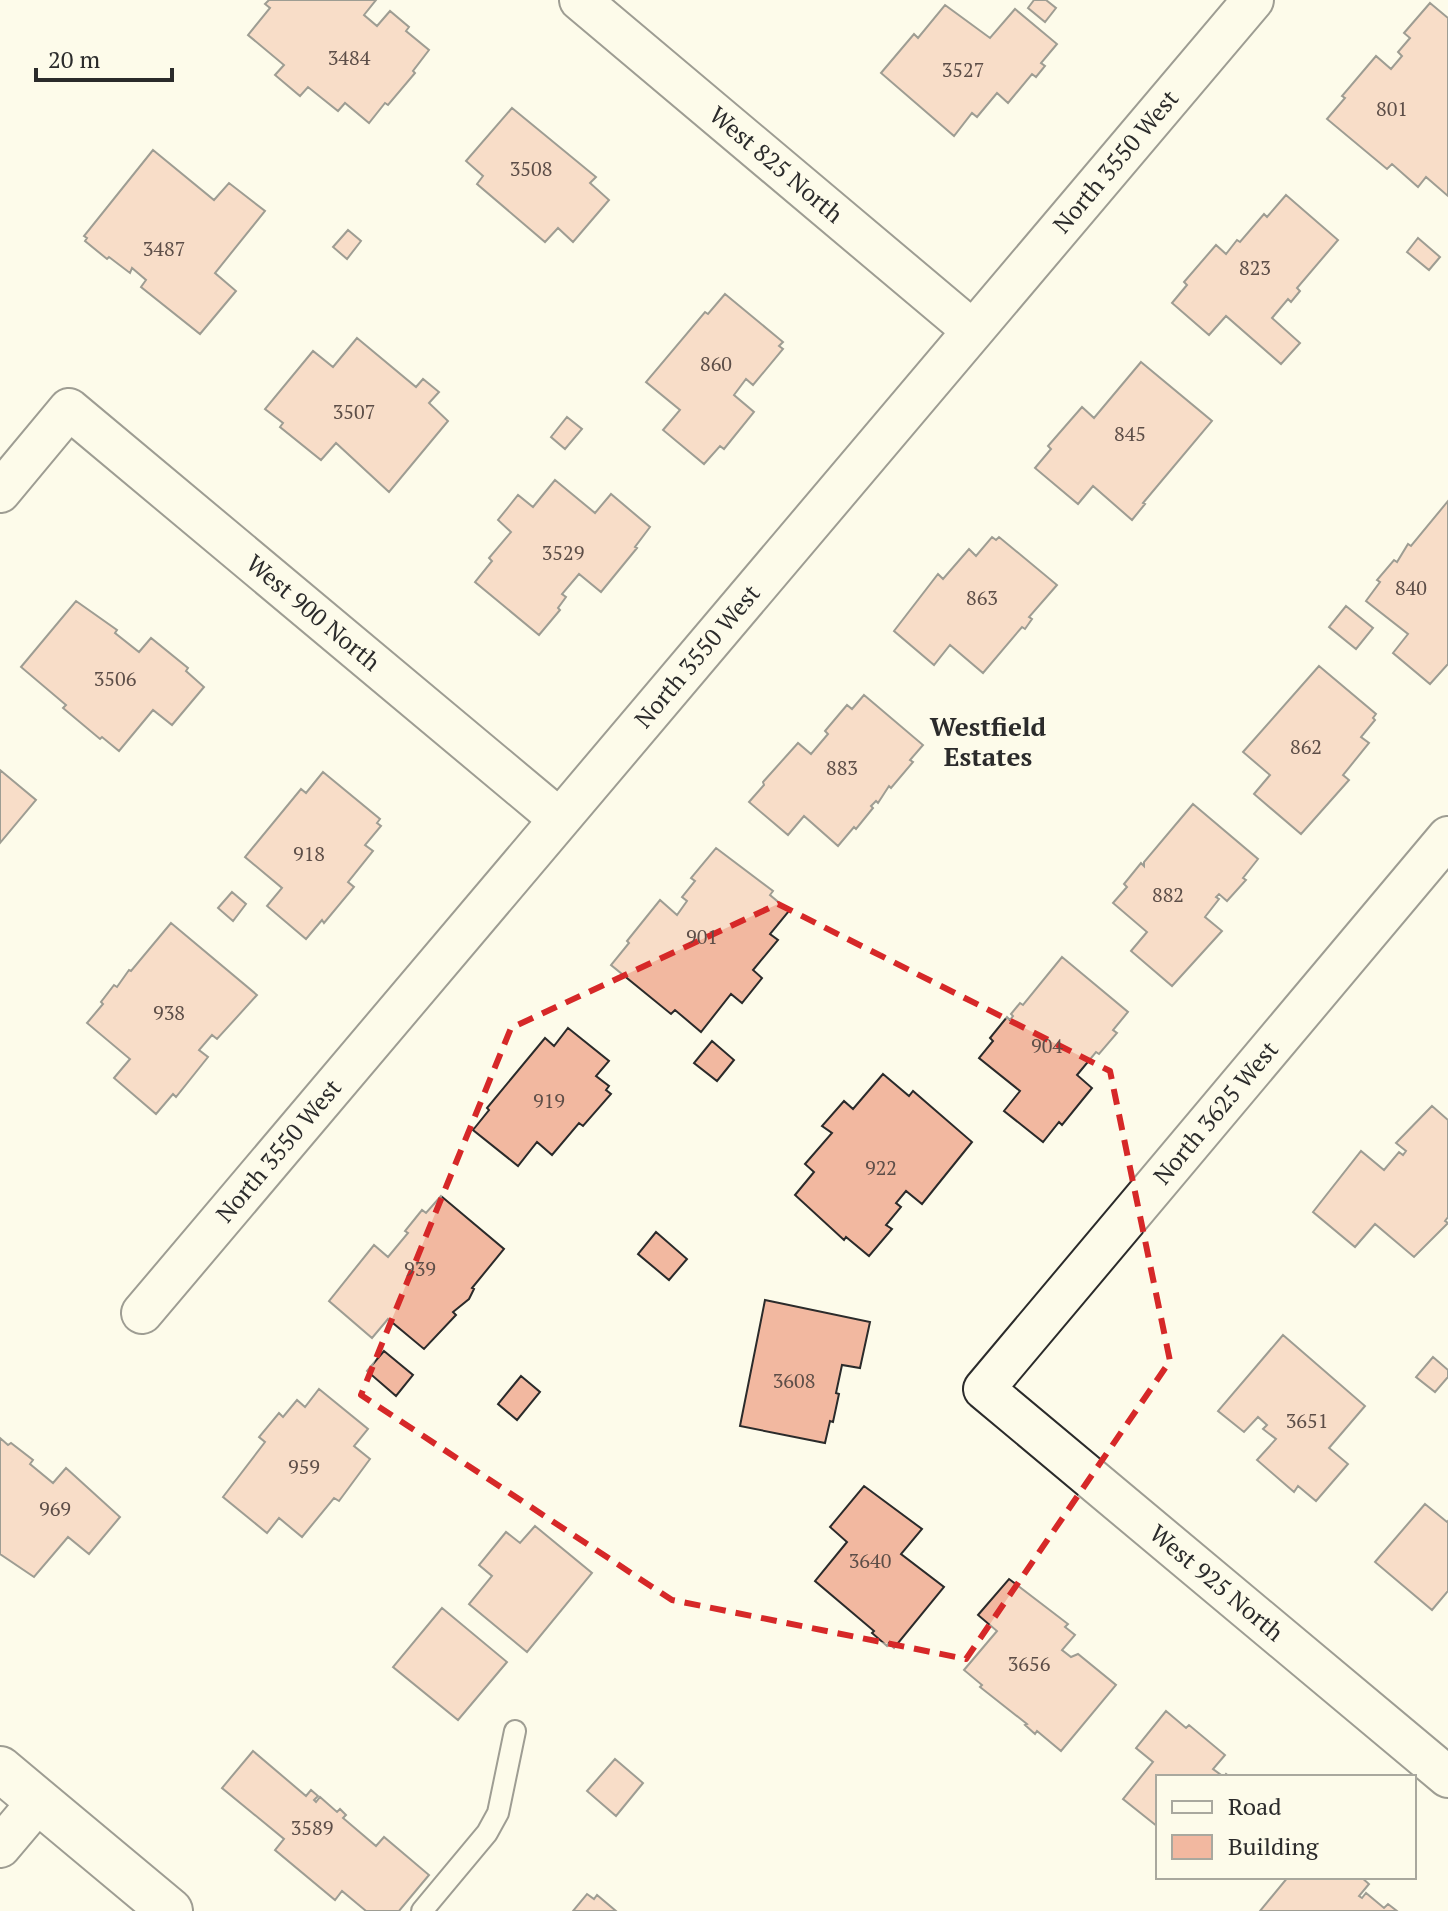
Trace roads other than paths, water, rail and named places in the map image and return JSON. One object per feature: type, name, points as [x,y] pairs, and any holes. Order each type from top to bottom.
[{"type":"main road","points":[[0,1769],[170,1911]]},
{"type":"street","name":"West 825 North","points":[[580,0],[972,330]]},
{"type":"street","name":"North 3550 West","points":[[142,1313],[1253,0]]},
{"type":"street","name":"West 900 North","points":[[0,492],[69,409],[558,818]]},
{"type":"street","name":"North 3625 West","points":[[984,1389],[1448,837]]},
{"type":"street","name":"West 925 North","points":[[984,1389],[1448,1777]]},
{"type":"street","points":[[0,1847],[38,1802]]},
{"type":"lane","points":[[422,1911],[487,1833],[498,1813],[515,1731]]},
{"type":"district","name":"Westfield Estates","points":[[988,742]]}]
